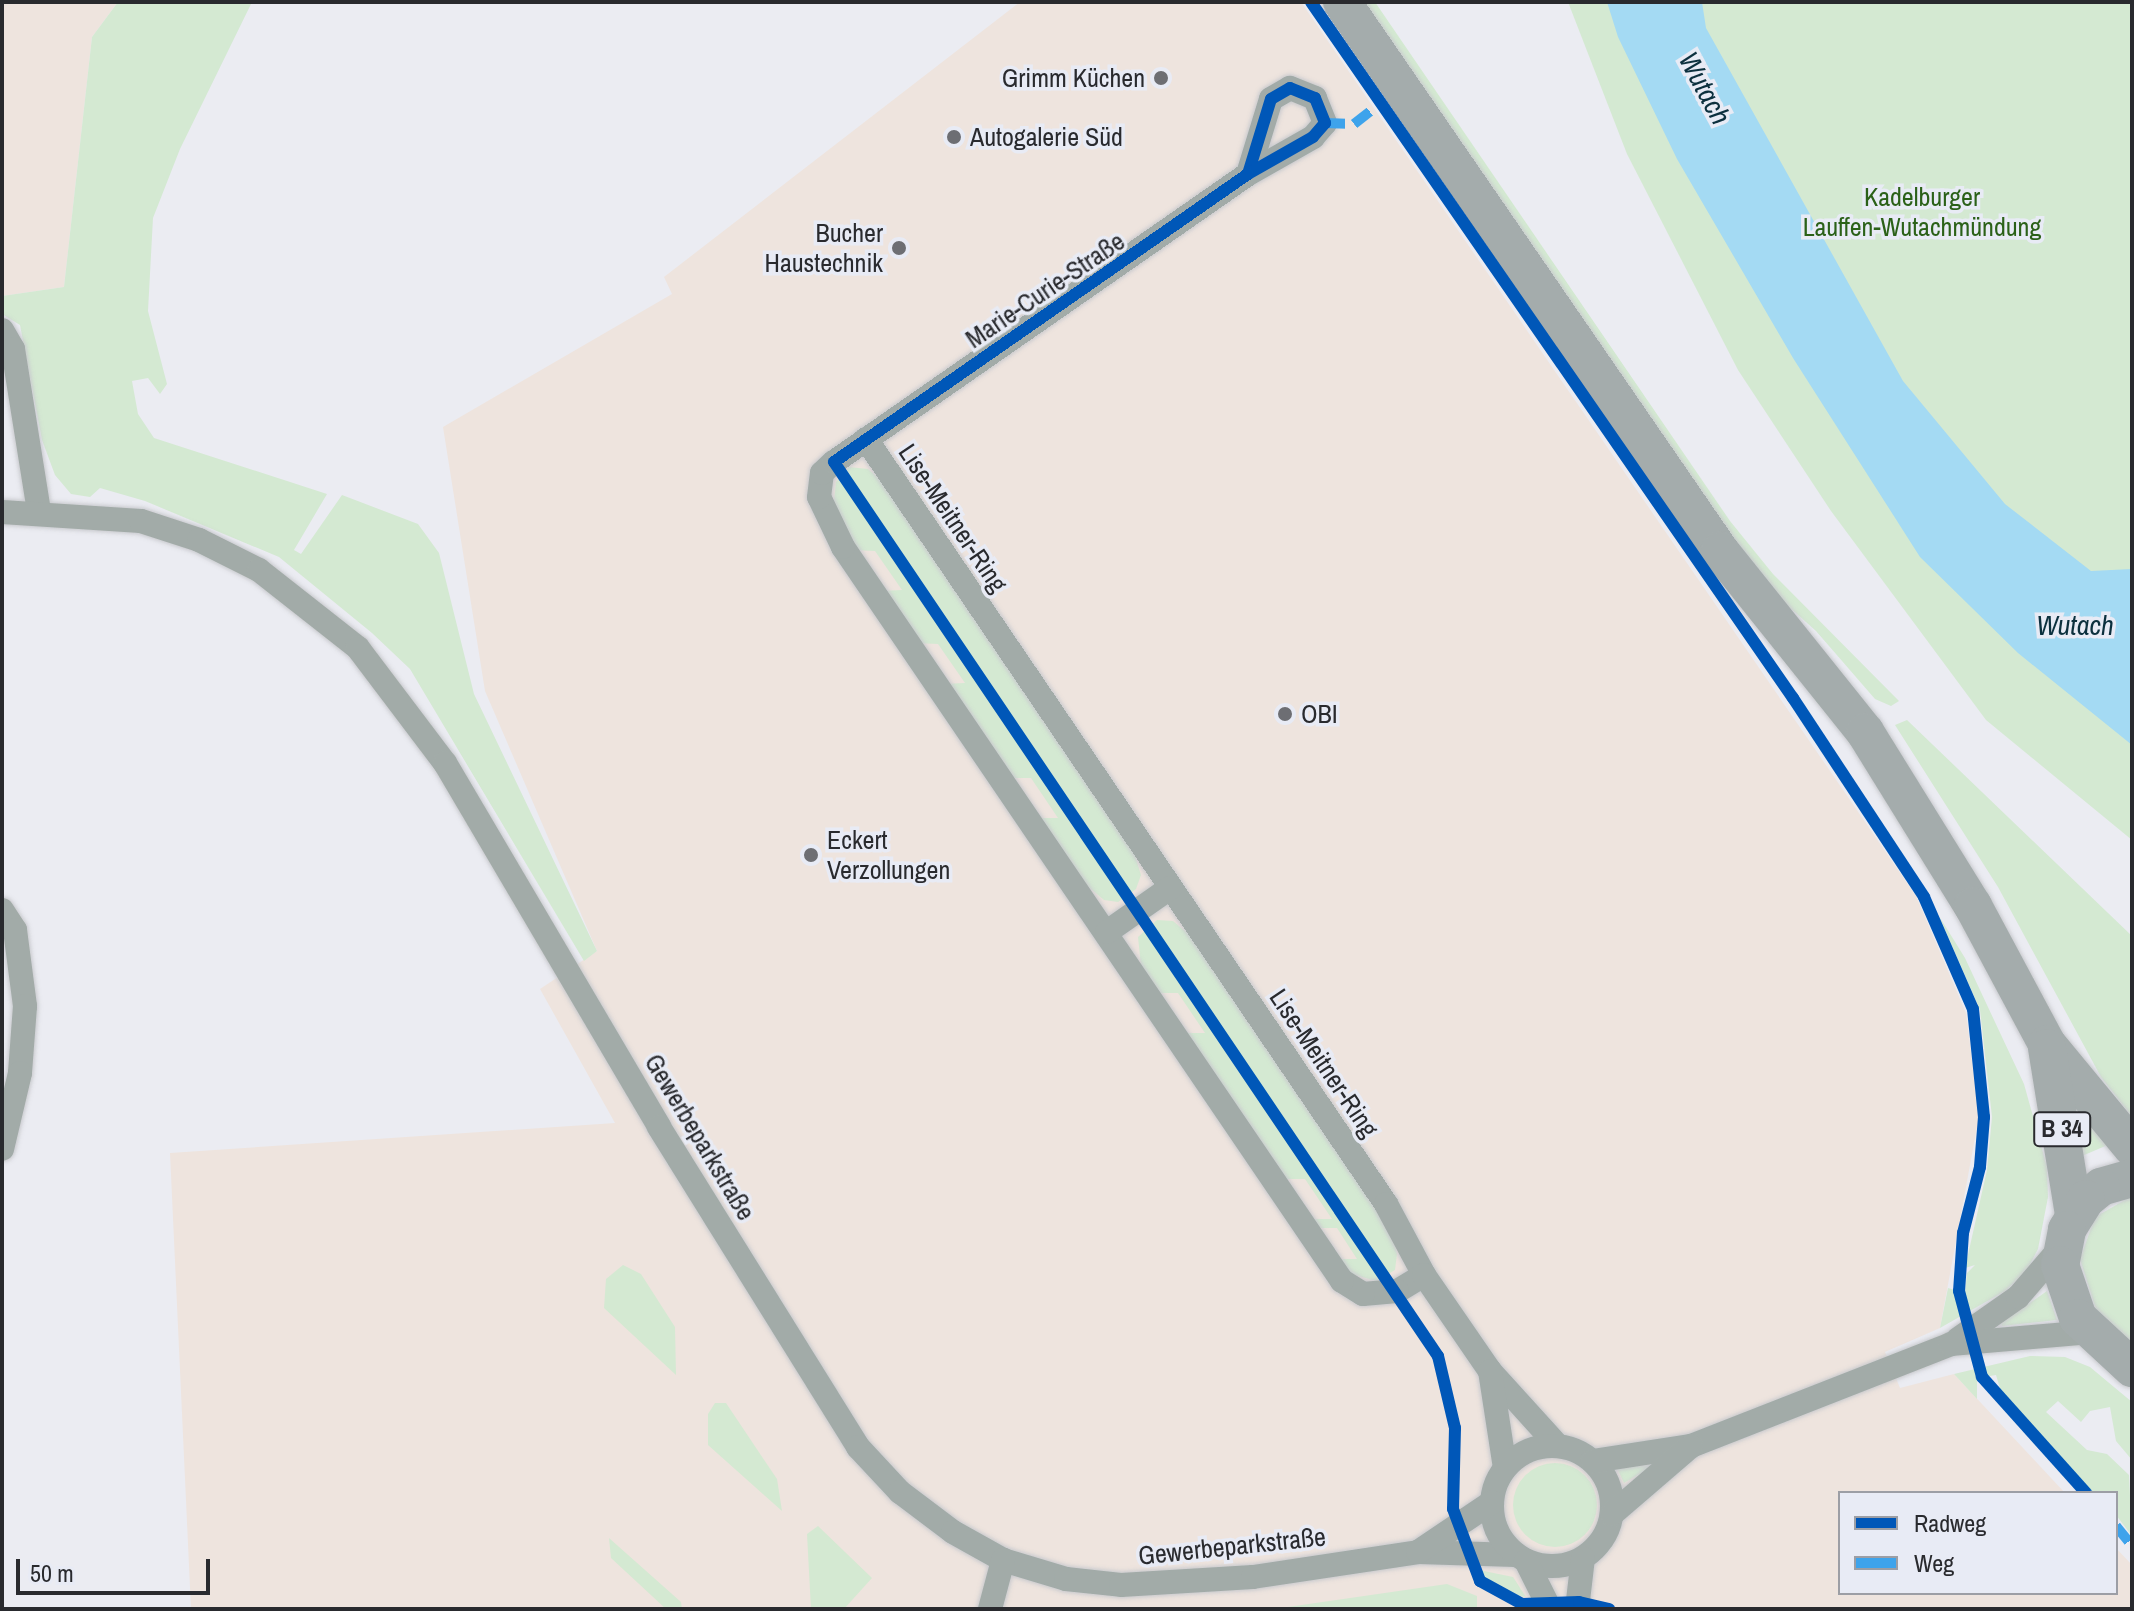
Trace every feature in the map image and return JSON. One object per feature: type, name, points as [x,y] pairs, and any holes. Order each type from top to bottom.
[{"type":"main road","name":"B 34","points":[[1342,2],[1711,539],[1865,732],[1973,906],[2047,1044],[2132,1147]]},
{"type":"main road","name":"B 34","points":[[2047,1044],[2068,1230],[2063,1282],[2078,1318],[2090,1332],[2128,1361]]},
{"type":"main road","points":[[2068,1230],[2101,1187],[2132,1178]]},
{"type":"street","name":"Marie-Curie-Straße","points":[[866,439],[1248,174]]},
{"type":"street","points":[[2,330],[13,349],[39,511]]},
{"type":"street","name":"Lise-Meitner-Ring","points":[[1424,1275],[1397,1291],[1363,1294],[1342,1281],[843,547],[819,497],[822,473],[866,439],[1386,1204],[1424,1275],[1490,1371],[1557,1445]]},
{"type":"street","name":"Gewerbeparkstraße","points":[[2,512],[39,511],[141,521],[199,540],[259,570],[358,648],[445,763],[688,1175],[858,1447],[911,1500],[953,1532],[1003,1560],[1066,1579],[1176,1585],[1418,1552],[1521,1558],[1565,1566],[1583,1558]]},
{"type":"street","points":[[1107,932],[1170,888]]},
{"type":"street","points":[[2,910],[15,930],[25,1006],[20,1073],[2,1149]]},
{"type":"street","points":[[1593,1461],[1691,1446],[1951,1344],[2018,1297],[2068,1230]]},
{"type":"street","points":[[1951,1344],[2090,1332]]},
{"type":"street","name":"Lise-Meitner-Ring","points":[[1490,1371],[1505,1468]]},
{"type":"street","points":[[1550,1609],[1521,1558],[1498,1531],[1492,1502],[1505,1468],[1537,1447],[1557,1445],[1593,1461],[1609,1485],[1612,1514]]},
{"type":"street","points":[[1577,1609],[1583,1558],[1597,1547],[1612,1514],[1691,1446]]},
{"type":"street","name":"Gewerbeparkstraße","points":[[1418,1552],[1492,1502]]},
{"type":"street","points":[[990,1609],[1003,1560]]},
{"type":"shaded area","points":[[2,2],[118,2],[92,37],[64,287],[2,296]]},
{"type":"shaded area","points":[[1020,2],[1301,2],[1916,896],[1966,1013],[1979,1116],[1940,1328],[1885,1352],[1900,1388],[1954,1374],[2063,1491],[1838,1491],[1838,1595],[2118,1595],[2118,1550],[2132,1565],[2132,1609],[191,1609],[170,1153],[615,1123],[540,989],[597,951],[485,691],[443,427],[672,294],[664,277]]},
{"type":"green space","points":[[118,2],[252,2],[180,149],[153,218],[148,311],[167,384],[160,394],[148,378],[132,381],[138,414],[154,438],[327,494],[294,550],[301,554],[342,495],[418,524],[439,553],[474,694],[597,951],[584,961],[410,669],[372,633],[279,557],[145,501],[100,488],[90,497],[71,494],[55,475],[42,440],[20,325],[2,314],[2,296],[64,287],[92,37]]},
{"type":"green space","points":[[1361,2],[1375,2],[1730,521],[1773,574],[1899,701],[1891,706],[1875,699],[1816,631],[1768,588]]},
{"type":"green space","name":"Kadelburger Lauffen-Wutachmündung","points":[[1568,2],[2132,2],[2132,840],[1986,720],[1831,511],[1738,370],[1627,154]]},
{"type":"green space","points":[[849,467],[868,469],[887,486],[1130,840],[1141,875],[1136,889],[1118,902],[1104,900],[1077,877],[1036,818],[1058,818],[1031,778],[1008,778],[943,684],[965,683],[938,644],[916,643],[881,591],[902,590],[875,551],[853,550],[834,501],[836,482]]},
{"type":"green space","points":[[1907,720],[2132,936],[2132,1117],[2101,1077],[1998,887],[1895,725]]},
{"type":"green space","points":[[1939,916],[1965,958],[2024,1084],[2047,1167],[2048,1197],[2038,1249],[2026,1272],[2005,1291],[1940,1328],[1948,1288],[1965,1293],[1967,1273],[1975,1265],[1965,1268],[1987,1170],[1992,1117],[1980,1010]]},
{"type":"green space","points":[[1157,920],[1173,921],[1199,943],[1389,1225],[1397,1254],[1395,1270],[1376,1281],[1352,1274],[1337,1259],[1357,1259],[1337,1228],[1315,1228],[1310,1219],[1332,1219],[1305,1179],[1282,1179],[1183,1033],[1205,1033],[1178,993],[1155,993],[1141,966],[1138,937]]},
{"type":"green space","points":[[2070,1091],[2110,1144],[2082,1156]]},
{"type":"green space","points":[[2132,1196],[2132,1343],[2097,1313],[2080,1259],[2095,1217]]},
{"type":"green space","points":[[623,1265],[641,1274],[675,1327],[676,1375],[604,1308],[606,1279]]},
{"type":"green space","points":[[2047,1291],[2057,1320],[2002,1326],[2001,1323]]},
{"type":"green space","points":[[2030,1356],[2065,1357],[2090,1367],[2132,1402],[2132,1460],[2116,1441],[2110,1407],[2090,1411],[2081,1422],[2058,1401],[2046,1412],[2087,1450],[2107,1454],[2129,1475],[2132,1536],[2118,1518],[2118,1491],[2092,1491],[2002,1395],[1996,1375],[1977,1378],[1977,1399],[1954,1374]]},
{"type":"green space","points":[[715,1403],[726,1403],[777,1479],[782,1511],[708,1445],[708,1414]]},
{"type":"green space","points":[[1555,1463],[1571,1466],[1585,1475],[1594,1489],[1597,1505],[1594,1521],[1585,1535],[1571,1544],[1555,1547],[1539,1544],[1525,1535],[1516,1521],[1513,1505],[1516,1489],[1525,1475],[1539,1466]]},
{"type":"green space","points":[[1656,1464],[1624,1483],[1617,1468]]},
{"type":"green space","points":[[818,1526],[872,1578],[844,1609],[811,1609],[807,1534]]},
{"type":"green space","points":[[609,1538],[681,1602],[682,1609],[666,1609],[611,1558]]},
{"type":"green space","points":[[1479,1570],[1513,1577],[1526,1597],[1493,1591],[1482,1583]]},
{"type":"green space","points":[[1447,1584],[1477,1596],[1477,1609],[1274,1609]]},
{"type":"water","name":"Wutach","points":[[1607,2],[1702,2],[1706,28],[1903,381],[2005,504],[2091,571],[2132,569],[2132,745],[2018,653],[1920,557],[1793,358],[1677,159],[1618,37]]},
{"type":"marked path","points":[[1325,123],[1354,124],[1380,104]]},
{"type":"marked path","points":[[2118,1528],[2132,1546]]},
{"type":"cycle path","points":[[1311,2],[1793,698],[1924,897],[1973,1009],[1984,1117],[1980,1167],[1963,1233],[1959,1291],[1982,1377],[2084,1491]]},
{"type":"cycle path","points":[[1248,174],[1271,99],[1290,88],[1315,98],[1325,123],[1313,137],[1248,174],[834,462],[1438,1356],[1455,1428],[1453,1509],[1480,1581],[1522,1604],[1579,1602],[1609,1609]]},
{"type":"place","name":"Grimm Küchen","points":[[1161,78]]},
{"type":"place","name":"Autogalerie Süd","points":[[954,137]]},
{"type":"place","name":"Bucher Haustechnik","points":[[899,248]]},
{"type":"place","name":"OBI","points":[[1285,714]]},
{"type":"place","name":"Eckert Verzollungen","points":[[811,855]]}]
